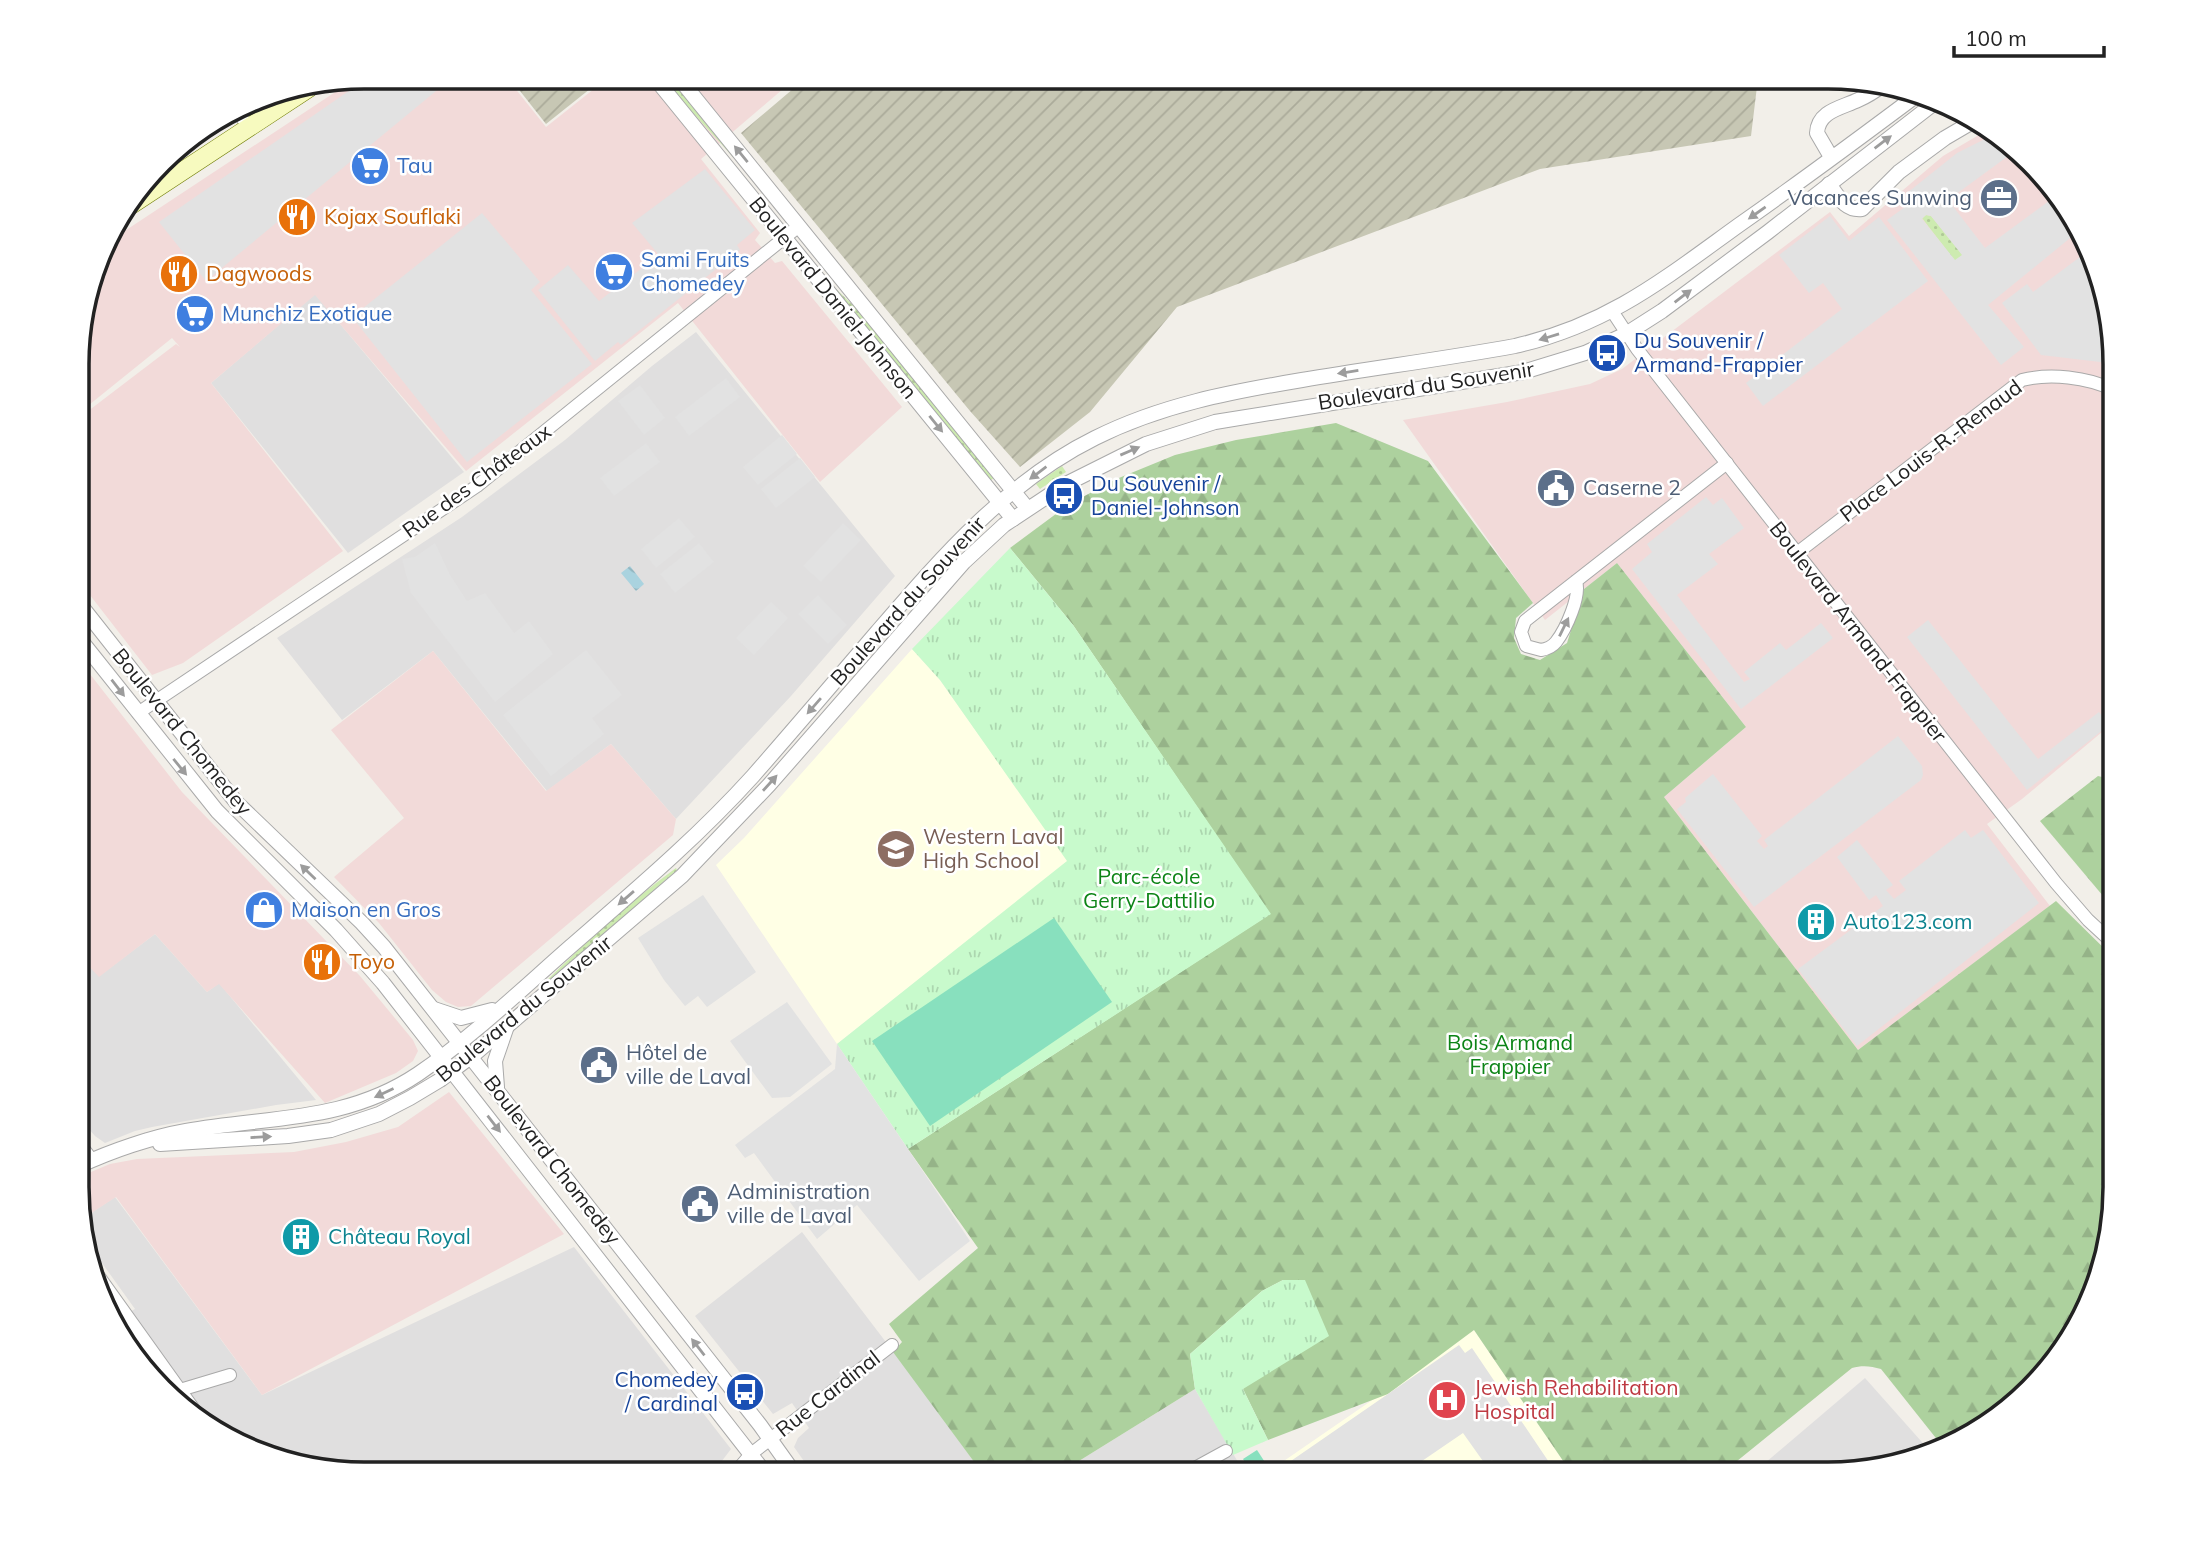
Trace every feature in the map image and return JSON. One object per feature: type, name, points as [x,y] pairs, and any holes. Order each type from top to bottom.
[{"type":"main road","points":[[149,193],[291,99]]},
{"type":"street","name":"Boulevard Daniel-Johnson","points":[[664,89],[1013,519]]},
{"type":"street","name":"Boulevard Daniel-Johnson","points":[[688,89],[1027,508]]},
{"type":"street","points":[[1831,158],[1817,135],[1820,120],[1827,113],[1871,93]]},
{"type":"street","name":"Boulevard du Souvenir","points":[[134,1146],[186,1131],[297,1118],[346,1108],[398,1086],[442,1056],[701,831],[754,775],[933,568],[1014,491],[1071,450],[1121,426],[1176,405],[1248,389],[1515,346],[1574,329],[1612,311],[1693,258],[1908,102]]},
{"type":"street","name":"Boulevard du Souvenir","points":[[134,1146],[288,1136],[337,1128],[401,1103],[471,1057],[682,876],[787,765],[944,583],[986,541],[1013,519],[1066,484],[1146,444],[1186,430],[1272,412],[1523,372],[1572,358],[1626,334],[1662,311],[1928,108]]},
{"type":"street","points":[[242,118],[249,127]]},
{"type":"street","points":[[1829,184],[1846,205],[1856,210],[1862,209],[1899,172],[1966,126]]},
{"type":"street","name":"Rue des Châteaux","points":[[138,713],[477,486],[799,226]]},
{"type":"street","name":"Boulevard Armand-Frappier","points":[[1612,311],[1626,334],[2056,883],[2103,934]]},
{"type":"street","name":"Place Louis-R.-Renaud","points":[[1797,553],[2022,380],[2041,376],[2054,377],[2103,386]]},
{"type":"street","points":[[1576,581],[1577,599],[1556,642],[1541,650],[1526,646],[1521,632],[1525,621],[1576,581],[1727,463]]},
{"type":"street","name":"Boulevard Chomedey","points":[[89,616],[236,802],[362,923],[498,1091],[786,1462]]},
{"type":"street","name":"Boulevard Chomedey","points":[[89,651],[222,816],[352,946],[442,1056],[757,1462]]},
{"type":"street","points":[[432,1008],[461,1018],[500,1007]]},
{"type":"street","points":[[498,1091],[495,1061],[506,1028]]},
{"type":"street","points":[[89,1162],[134,1146]]},
{"type":"street","points":[[121,1315],[161,1372]]},
{"type":"street","name":"Rue Cardinal","points":[[744,1462],[892,1345]]},
{"type":"street","points":[[180,1391],[230,1375]]},
{"type":"street","points":[[1206,1462],[1226,1451]]},
{"type":"shaded area","points":[[438,89],[206,281],[159,222],[351,90]]},
{"type":"shaded area","points":[[516,89],[546,127],[594,89],[783,89],[701,159],[760,233],[755,240],[775,263],[782,261],[902,407],[820,482],[678,303],[466,471],[315,295],[211,383],[343,551],[183,663],[152,675],[89,594],[89,410],[176,344],[180,347],[172,338],[89,405],[90,346],[95,310],[110,259],[123,232],[337,91]]},
{"type":"shaded area","points":[[518,89],[590,89],[546,124]]},
{"type":"shaded area","points":[[793,89],[1757,89],[1751,136],[1540,169],[1177,307],[1090,412],[1020,467],[970,411],[741,133]]},
{"type":"shaded area","points":[[1979,135],[2009,157],[2035,183],[2066,227],[2082,259],[2093,293],[2103,364],[2103,731],[2022,799],[1987,824],[2050,906],[1858,1050],[1664,797],[1746,727],[1617,563],[1545,620],[1403,420],[1590,384],[1622,369],[1830,212],[1849,236],[1943,156]]},
{"type":"shaded area","points":[[1985,139],[2008,156],[1948,200],[1985,248],[2049,201],[2066,227],[2071,237],[1988,305],[2024,347],[2001,365],[1887,220],[1912,202],[1907,193],[1957,153]],"holes":[[[1926,215],[1931,216],[1962,255],[1955,260],[1922,219]]]},
{"type":"shaded area","points":[[705,169],[755,230],[737,245],[740,250],[621,345],[618,342],[595,361],[538,290],[568,265],[599,301],[659,255],[632,223]]},
{"type":"shaded area","points":[[482,213],[540,282],[531,290],[592,364],[467,462],[352,317]]},
{"type":"shaded area","points":[[1830,216],[1849,241],[1879,217],[1928,281],[1763,406],[1746,383],[1842,309],[1823,283],[1809,293],[1779,255]]},
{"type":"shaded area","points":[[2081,256],[2097,310],[2103,362],[2041,355],[2002,303],[2027,284],[2033,292]]},
{"type":"shaded area","points":[[315,294],[464,472],[348,553],[211,383]]},
{"type":"shaded area","points":[[696,332],[895,576],[791,696],[676,819],[611,744],[547,791],[433,651],[342,720],[277,638],[462,517],[565,440]]},
{"type":"shaded area","points":[[726,378],[740,397],[689,436],[675,417]]},
{"type":"shaded area","points":[[640,385],[665,418],[644,435],[618,401]]},
{"type":"shaded area","points":[[782,435],[797,454],[758,485],[743,467]]},
{"type":"shaded area","points":[[646,443],[660,462],[614,496],[600,478]]},
{"type":"shaded area","points":[[800,458],[815,477],[776,508],[761,489]]},
{"type":"shaded area","points":[[1706,497],[1713,505],[1722,498],[1744,528],[1709,554],[1718,564],[1677,595],[1744,682],[1750,679],[1744,672],[1780,643],[1786,650],[1821,623],[1833,638],[1741,709],[1632,569],[1652,552],[1647,544]]},
{"type":"shaded area","points":[[679,518],[695,537],[656,568],[641,549]]},
{"type":"shaded area","points":[[843,523],[861,540],[821,582],[803,566]]},
{"type":"shaded area","points":[[435,543],[450,575],[467,601],[485,593],[514,633],[529,621],[553,654],[495,702],[411,593],[402,559],[415,557]]},
{"type":"shaded area","points":[[699,543],[714,562],[675,593],[660,574]]},
{"type":"shaded area","points":[[818,595],[847,625],[828,644],[798,614]]},
{"type":"shaded area","points":[[771,602],[788,618],[754,655],[736,638]]},
{"type":"shaded area","points":[[1928,620],[2038,759],[2099,712],[2103,717],[2103,730],[2027,790],[1907,637]]},
{"type":"shaded area","name":"Western Laval High School","points":[[912,649],[940,680],[1068,861],[837,1044],[716,865],[744,838]]},
{"type":"shaded area","points":[[586,650],[622,695],[592,718],[604,734],[551,776],[503,715]]},
{"type":"shaded area","points":[[433,651],[546,791],[611,744],[676,819],[673,835],[471,1006],[458,1007],[446,1002],[432,990],[379,923],[334,877],[404,818],[331,730]]},
{"type":"shaded area","points":[[89,673],[182,792],[360,976],[413,1040],[418,1051],[413,1061],[396,1073],[325,1103],[219,984],[207,992],[155,934],[99,977],[89,966]]},
{"type":"shaded area","points":[[1898,736],[1922,766],[1921,780],[1754,907],[1677,809],[1686,802],[1685,798],[1713,774],[1762,836],[1757,841],[1764,849],[1768,846],[1764,840]]},
{"type":"shaded area","points":[[1965,830],[1971,838],[1983,830],[2039,903],[1857,1046],[1798,969],[1883,906],[1876,895],[1869,900],[1837,857],[1857,840],[1893,885],[1886,890],[1894,899],[1906,890],[1899,881]]},
{"type":"shaded area","points":[[703,895],[756,972],[707,1007],[698,996],[685,1006],[664,980],[638,938]]},
{"type":"shaded area","points":[[155,934],[207,992],[219,983],[316,1100],[152,1127],[105,1143],[89,1129],[89,966],[99,976]]},
{"type":"shaded area","points":[[787,1002],[832,1064],[790,1097],[772,1098],[730,1041]]},
{"type":"shaded area","points":[[837,1044],[970,1241],[919,1281],[857,1205],[817,1239],[754,1153],[745,1158],[735,1145],[835,1069]]},
{"type":"shaded area","points":[[449,1092],[564,1234],[262,1395],[116,1197],[91,1213],[89,1173],[110,1164],[137,1159],[294,1152],[346,1142],[398,1127]]},
{"type":"shaded area","points":[[115,1197],[262,1395],[574,1247],[731,1449],[721,1462],[364,1462],[310,1456],[259,1441],[226,1425],[197,1405],[157,1368],[146,1354],[122,1316],[135,1309],[99,1259],[91,1213]]},
{"type":"shaded area","points":[[802,1232],[974,1462],[805,1462],[794,1447],[798,1438],[809,1428],[792,1403],[773,1414],[695,1316]]},
{"type":"shaded area","name":"Jewish Rehabilitation Hospital","points":[[1474,1330],[1564,1462],[1282,1462]]},
{"type":"shaded area","name":"Jewish Rehabilitation Hospital","points":[[1459,1345],[1465,1353],[1472,1348],[1549,1462],[1484,1462],[1463,1433],[1421,1462],[1289,1462]]},
{"type":"shaded area","points":[[1865,1378],[1924,1444],[1864,1459],[1766,1462]]},
{"type":"shaded area","points":[[1195,1389],[1238,1462],[1077,1462]]},
{"type":"green space","points":[[671,89],[681,89],[733,157]]},
{"type":"green space","points":[[1931,216],[1963,255],[1955,261],[1922,218]]},
{"type":"green space","points":[[832,285],[866,318],[995,477],[990,481]]},
{"type":"green space","name":"Bois Armand Frappier","points":[[1336,423],[1428,461],[1533,603],[1516,618],[1514,638],[1521,654],[1540,660],[1567,643],[1584,589],[1617,563],[1746,727],[1664,797],[1858,1050],[2056,901],[2103,947],[2103,1187],[2097,1241],[2082,1292],[2066,1324],[2035,1368],[2009,1394],[1966,1425],[1937,1439],[1881,1369],[1859,1366],[1852,1368],[1736,1462],[1564,1462],[1474,1330],[1388,1394],[1268,1440],[1243,1389],[1305,1280],[1283,1280],[1262,1291],[1190,1354],[1195,1389],[1077,1462],[974,1462],[893,1352],[902,1342],[889,1324],[978,1248],[908,1149],[1270,914],[1073,625],[1010,548],[1068,505],[1114,480],[1175,455],[1236,440]]},
{"type":"green space","points":[[1062,466],[1066,472],[1040,489],[1036,484]]},
{"type":"green space","name":"Parc-école Gerry-Dattilio","points":[[1010,548],[1073,625],[1271,914],[908,1149],[837,1044],[1067,861],[940,680],[912,649]]},
{"type":"green space","points":[[2098,776],[2103,777],[2103,896],[2040,821]]},
{"type":"green space","points":[[676,868],[677,870],[545,985],[544,983],[608,923]]},
{"type":"green space","points":[[1054,918],[1112,1002],[930,1126],[872,1041]]},
{"type":"green space","points":[[1283,1280],[1305,1280],[1329,1336],[1243,1389],[1268,1440],[1233,1455],[1195,1389],[1190,1354],[1262,1291]]},
{"type":"green space","points":[[1257,1450],[1265,1462],[1245,1462],[1243,1459]]},
{"type":"water","points":[[630,566],[644,584],[636,591],[621,573]]},
{"type":"place","name":"Tau","points":[[370,166]]},
{"type":"place","name":"Vacances Sunwing","points":[[1999,198]]},
{"type":"place","name":"Kojax Souflaki","points":[[297,217]]},
{"type":"place","name":"Sami Fruits Chomedey","points":[[614,272]]},
{"type":"place","name":"Dagwoods","points":[[179,274]]},
{"type":"place","name":"Munchiz Exotique","points":[[195,314]]},
{"type":"place","name":"Du Souvenir / Armand-Frappier","points":[[1607,353]]},
{"type":"place","name":"Caserne 2","points":[[1556,488]]},
{"type":"place","name":"Du Souvenir / Daniel-Johnson","points":[[1064,496]]},
{"type":"place","name":"Western Laval High School","points":[[896,849]]},
{"type":"place","name":"Maison en Gros","points":[[264,910]]},
{"type":"place","name":"Auto123.com","points":[[1816,922]]},
{"type":"place","name":"Toyo","points":[[322,962]]},
{"type":"place","name":"Hôtel de ville de Laval","points":[[599,1065]]},
{"type":"place","name":"Administration ville de Laval","points":[[700,1204]]},
{"type":"place","name":"Château Royal","points":[[301,1237]]},
{"type":"place","name":"Chomedey / Cardinal","points":[[745,1392]]},
{"type":"place","name":"Jewish Rehabilitation Hospital","points":[[1447,1400]]}]
